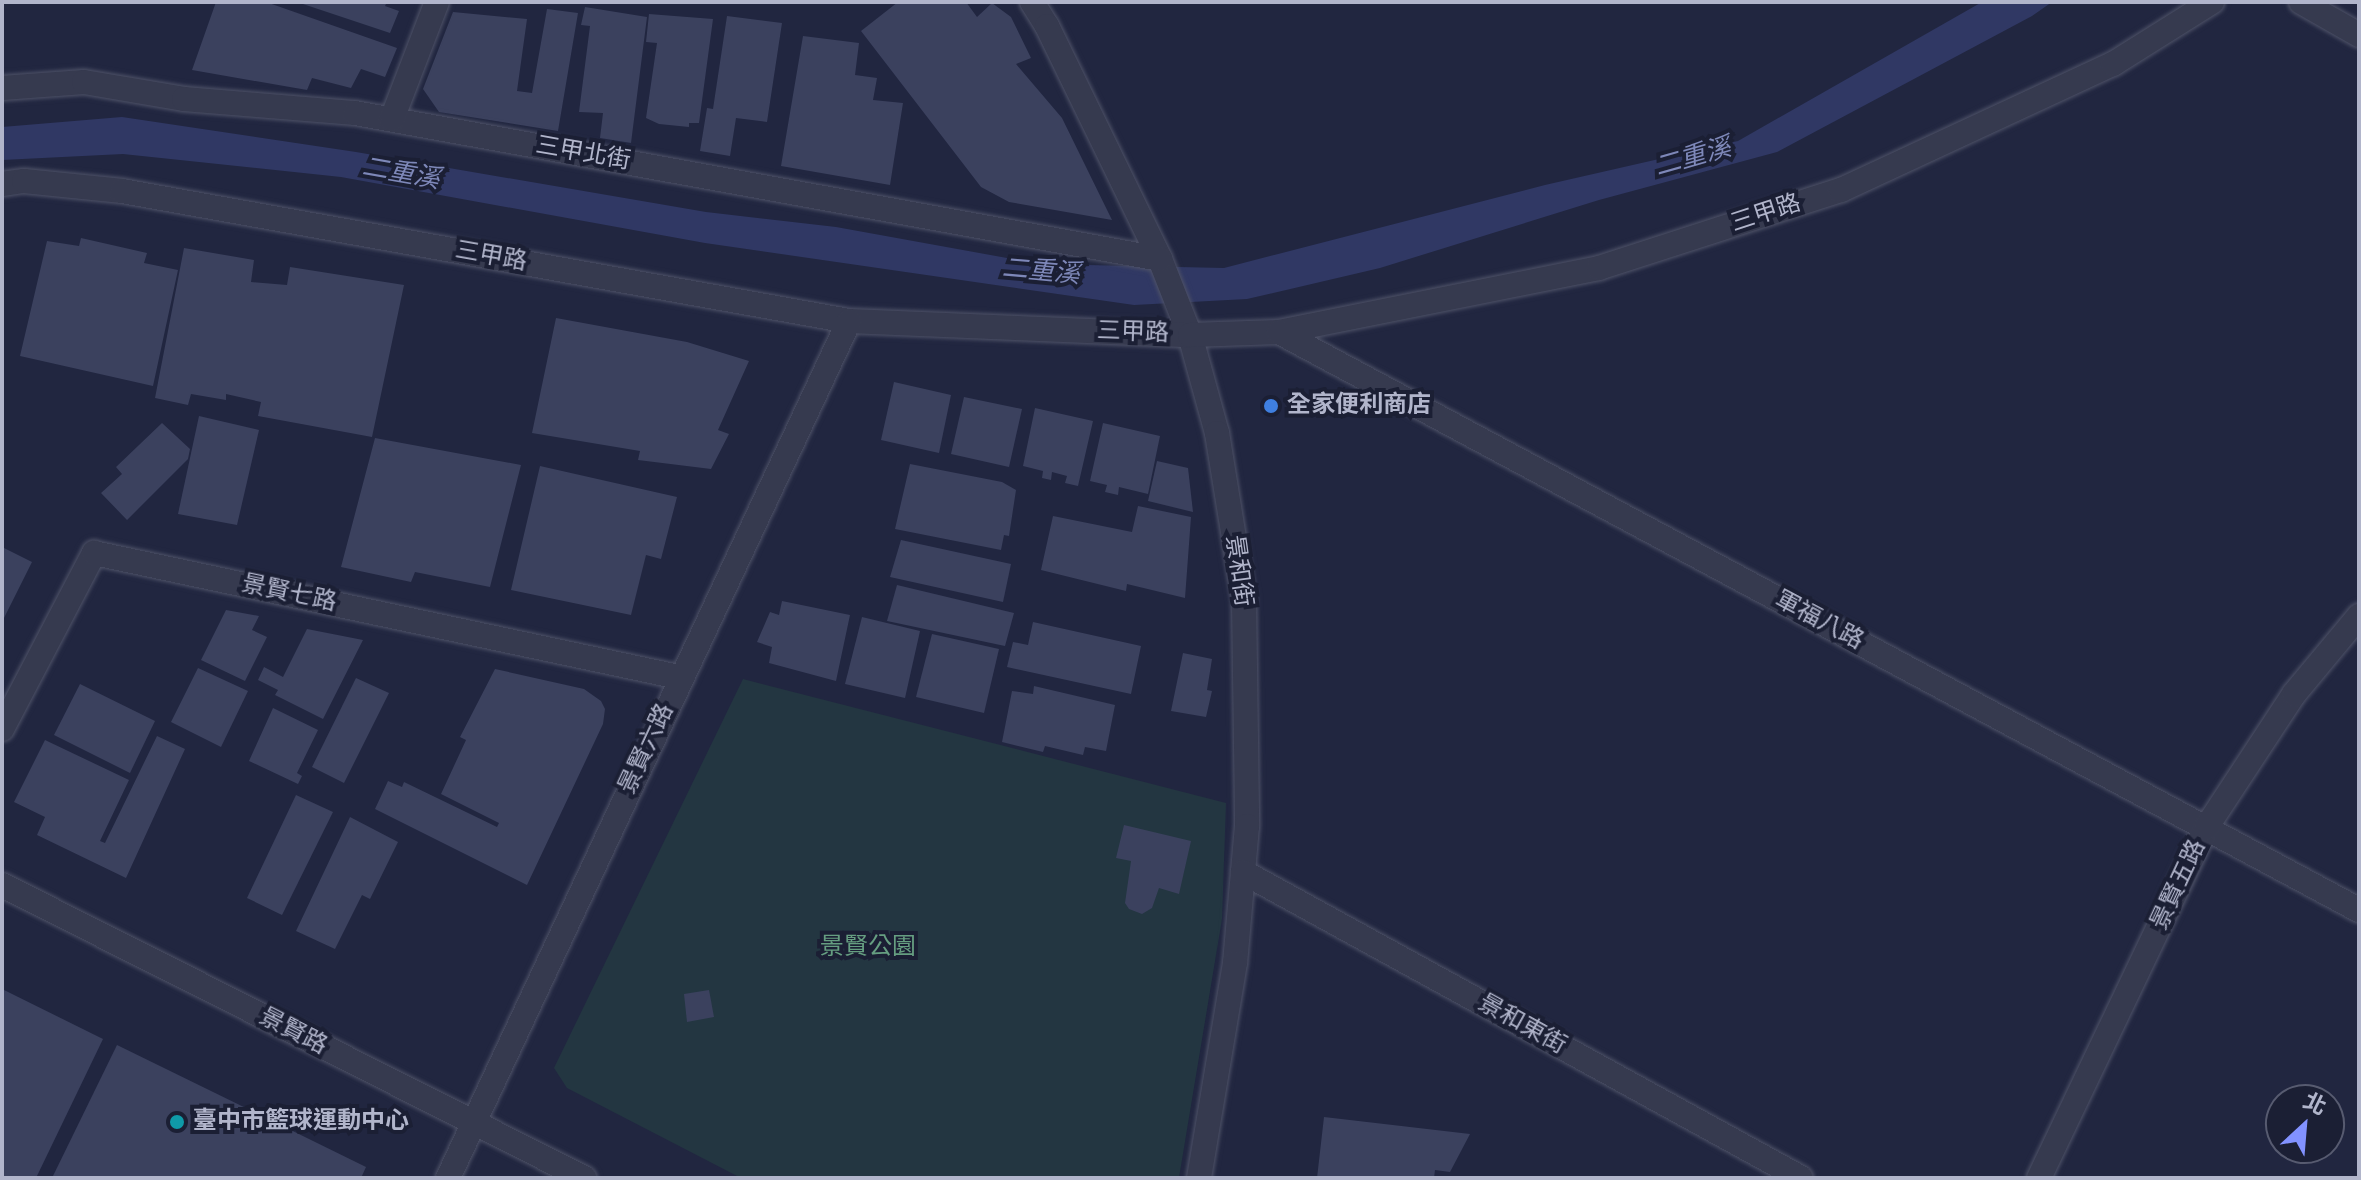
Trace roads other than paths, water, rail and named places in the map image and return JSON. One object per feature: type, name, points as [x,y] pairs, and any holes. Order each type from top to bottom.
[{"type":"street","points":[[392,119],[437,2]]},
{"type":"street","name":"景和街","points":[[1032,2],[1047,26],[1160,259],[1190,335],[1217,433],[1244,599],[1247,826],[1235,963],[1199,1178]]},
{"type":"street","name":"三甲路","points":[[2,184],[24,181],[122,191],[849,321],[1190,335],[1279,332],[1599,268],[1841,190],[2113,64],[2212,2]]},
{"type":"street","points":[[2301,2],[2359,35]]},
{"type":"street","name":"三甲北街","points":[[2,88],[84,82],[184,99],[392,119],[1160,259]]},
{"type":"street","name":"景賢六路","points":[[448,1178],[679,677],[849,321]]},
{"type":"street","name":"軍福八路","points":[[1279,332],[2359,910]]},
{"type":"street","name":"景賢七路","points":[[2,729],[94,553],[679,677]]},
{"type":"street","name":"景賢五路","points":[[2039,1178],[2206,828],[2294,694],[2359,616]]},
{"type":"street","name":"景和東街","points":[[1243,872],[1801,1178]]},
{"type":"street","name":"景賢路","points":[[2,885],[584,1178]]},
{"type":"water","name":"二重溪","points":[[1982,2],[2052,2],[2032,16],[1777,152],[1599,200],[1380,268],[1247,299],[1134,305],[705,243],[341,177],[123,154],[2,160],[2,127],[122,117],[356,152],[706,212],[836,227],[1040,264],[1224,268],[1545,185],[1738,141]]},
{"type":"place","name":"全家便利商店","points":[[1271,406]]},
{"type":"place","name":"臺中市籃球運動中心","points":[[177,1122]]},
{"type":"park label","name":"景賢公園","points":[[868,948]]}]
